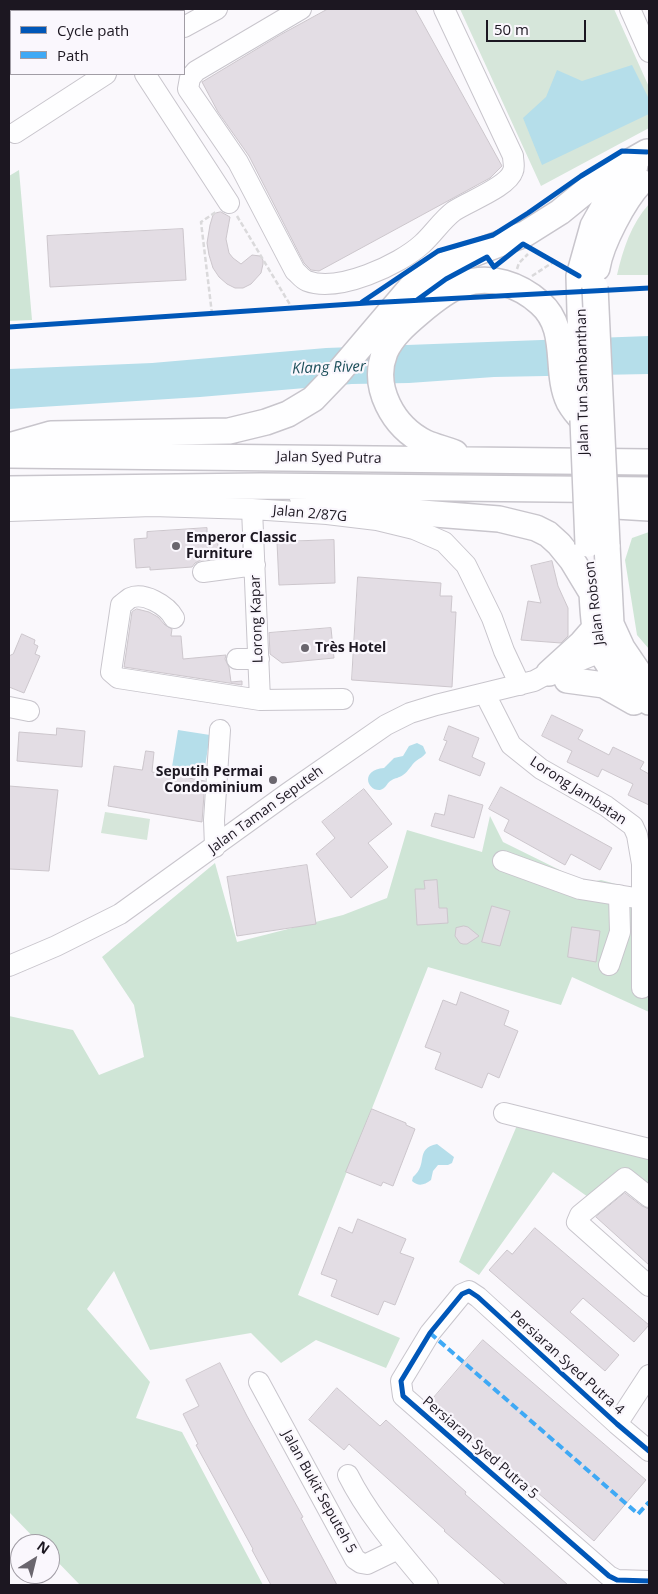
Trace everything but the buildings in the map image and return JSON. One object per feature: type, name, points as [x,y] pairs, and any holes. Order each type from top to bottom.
[{"type":"main road","points":[[9,446],[51,434],[229,431],[266,422],[288,414],[313,399],[338,373],[412,286],[444,265],[525,234],[560,212],[603,176],[649,160]]},
{"type":"main road","name":"Jalan Tun Sambanthan","points":[[598,545],[583,420],[585,282],[598,264],[610,232],[627,200],[640,183],[649,160]]},
{"type":"main road","points":[[476,460],[426,443],[409,432],[393,415],[381,390],[380,371],[385,352],[399,330],[453,288],[465,283],[501,282],[523,289],[542,304],[555,323],[560,344],[565,389],[569,402],[583,420]]},
{"type":"main road","name":"Jalan Tun Sambanthan","points":[[585,282],[598,545]]},
{"type":"main road","name":"Jalan Syed Putra","points":[[9,455],[649,462]]},
{"type":"main road","points":[[261,486],[345,507],[499,519],[536,528],[548,534],[558,544],[572,560],[592,592]]},
{"type":"main road","name":"Jalan Syed Putra","points":[[9,489],[261,486],[649,490]]},
{"type":"main road","points":[[382,487],[649,508]]},
{"type":"main road","name":"Jalan Robson","points":[[598,545],[592,592],[603,626],[645,679]]},
{"type":"main road","name":"Jalan Robson","points":[[598,545],[603,626],[608,657]]},
{"type":"main road","points":[[542,680],[603,626]]},
{"type":"main road","points":[[608,657],[645,679]]},
{"type":"main road","points":[[608,657],[628,684],[649,702]]},
{"type":"main road","points":[[542,680],[604,686],[649,710]]},
{"type":"street","points":[[290,12],[196,71],[190,78],[188,88],[238,162],[295,271],[305,280],[319,284],[367,276],[399,261],[422,245],[453,212],[508,180],[514,170],[513,156],[444,9]]},
{"type":"street","points":[[630,9],[649,52]]},
{"type":"street","points":[[185,26],[213,10]]},
{"type":"street","points":[[14,133],[104,75]]},
{"type":"street","points":[[147,75],[229,203]]},
{"type":"street","name":"Jalan 2/87G","points":[[9,511],[152,506],[252,509],[326,514],[377,520],[414,529],[444,542],[466,565],[492,618],[504,651],[542,680]]},
{"type":"street","name":"Lorong Kapar","points":[[252,509],[260,700]]},
{"type":"street","points":[[203,572],[255,565]]},
{"type":"street","points":[[174,618],[170,610],[163,605],[137,596],[128,599],[121,606],[111,672],[114,676],[260,700],[343,699]]},
{"type":"street","name":"Jalan Taman Seputeh","points":[[9,966],[56,946],[120,914],[386,725],[436,705],[542,680],[608,657]]},
{"type":"street","points":[[237,659],[259,659]]},
{"type":"street","name":"Lorong Jambatan","points":[[486,694],[511,745],[541,768],[606,806],[633,826],[637,835],[642,864],[642,988]]},
{"type":"street","points":[[9,708],[30,711]]},
{"type":"street","points":[[215,847],[214,820],[220,730]]},
{"type":"street","points":[[503,862],[580,889],[642,899]]},
{"type":"street","points":[[609,964],[620,932],[619,895]]},
{"type":"street","points":[[504,1112],[649,1149]]},
{"type":"street","points":[[649,1197],[625,1178],[580,1215],[577,1222],[649,1286]]},
{"type":"street","name":"Persiaran Syed Putra 4","points":[[469,1291],[649,1451]]},
{"type":"street","name":"Persiaran Syed Putra 5","points":[[469,1291],[462,1294],[430,1333],[401,1381],[403,1396],[609,1576],[617,1580],[649,1581]]},
{"type":"street","points":[[617,1424],[649,1375]]},
{"type":"street","name":"Jalan Bukit Seputeh 5","points":[[259,1382],[355,1559],[367,1564],[398,1549]]},
{"type":"street","points":[[348,1474],[359,1496],[398,1549],[428,1585]]},
{"type":"path","points":[[212,314],[201,222],[229,203],[292,308]]},
{"type":"path","points":[[516,272],[519,263],[531,248]]},
{"type":"path","points":[[548,257],[585,282]]},
{"type":"path","points":[[527,279],[554,261]]},
{"type":"path","points":[[282,309],[302,308]]},
{"type":"path","points":[[203,315],[222,314]]},
{"type":"green space","points":[[460,9],[614,9],[649,87],[649,128],[541,186]]},
{"type":"green space","points":[[19,170],[32,320],[9,321],[9,176]]},
{"type":"green space","points":[[649,204],[649,275],[617,275],[628,237],[637,220]]},
{"type":"green space","points":[[649,532],[649,649],[637,635],[625,560],[632,538]]},
{"type":"green space","points":[[105,812],[150,819],[147,840],[101,833]]},
{"type":"green space","points":[[490,816],[503,842],[586,883],[601,880],[649,893],[649,1012],[572,977],[561,1005],[428,967],[298,1295],[400,1338],[386,1368],[316,1340],[281,1363],[251,1333],[150,1350],[114,1271],[87,1309],[150,1382],[136,1418],[182,1432],[263,1585],[80,1585],[60,1564],[60,1534],[30,1534],[9,1512],[9,1016],[73,1030],[99,1075],[144,1057],[134,1005],[102,957],[215,863],[237,942],[343,915],[387,898],[407,830],[482,852]]},
{"type":"green space","points":[[518,1123],[649,1156],[649,1194],[620,1172],[595,1202],[553,1172],[479,1275],[459,1262]]},
{"type":"water","points":[[632,65],[649,99],[649,114],[542,165],[523,118],[546,97],[557,70],[582,81]]},
{"type":"water","name":"Klang River","points":[[649,336],[649,374],[494,377],[409,383],[352,384],[200,397],[9,409],[9,369],[152,363],[326,348]]},
{"type":"water","points":[[178,730],[210,735],[204,773],[172,767]]},
{"type":"water","points":[[417,743],[423,746],[426,753],[405,773],[390,781],[380,790],[375,789],[369,784],[368,780],[371,772],[384,768],[394,758],[403,756],[409,746]]},
{"type":"water","points":[[437,1144],[454,1157],[452,1163],[438,1165],[433,1171],[431,1180],[426,1183],[419,1185],[415,1183],[412,1181],[413,1177],[418,1172],[426,1149]]},
{"type":"marked path","points":[[430,1333],[638,1514],[649,1502]]},
{"type":"cycle path","points":[[362,302],[438,251],[493,235],[622,151],[647,152]]},
{"type":"cycle path","points":[[417,300],[446,279],[487,257],[494,267],[523,244],[579,276]]},
{"type":"cycle path","points":[[9,327],[367,303],[649,288]]},
{"type":"cycle path","points":[[649,1451],[469,1291],[462,1294],[430,1333],[401,1381],[403,1396],[609,1576],[617,1580],[649,1581]]},
{"type":"place","name":"Emperor Classic Furniture","points":[[176,546]]},
{"type":"place","name":"Très Hotel","points":[[305,648]]},
{"type":"place","name":"Seputih Permai Condominium","points":[[273,780]]}]
